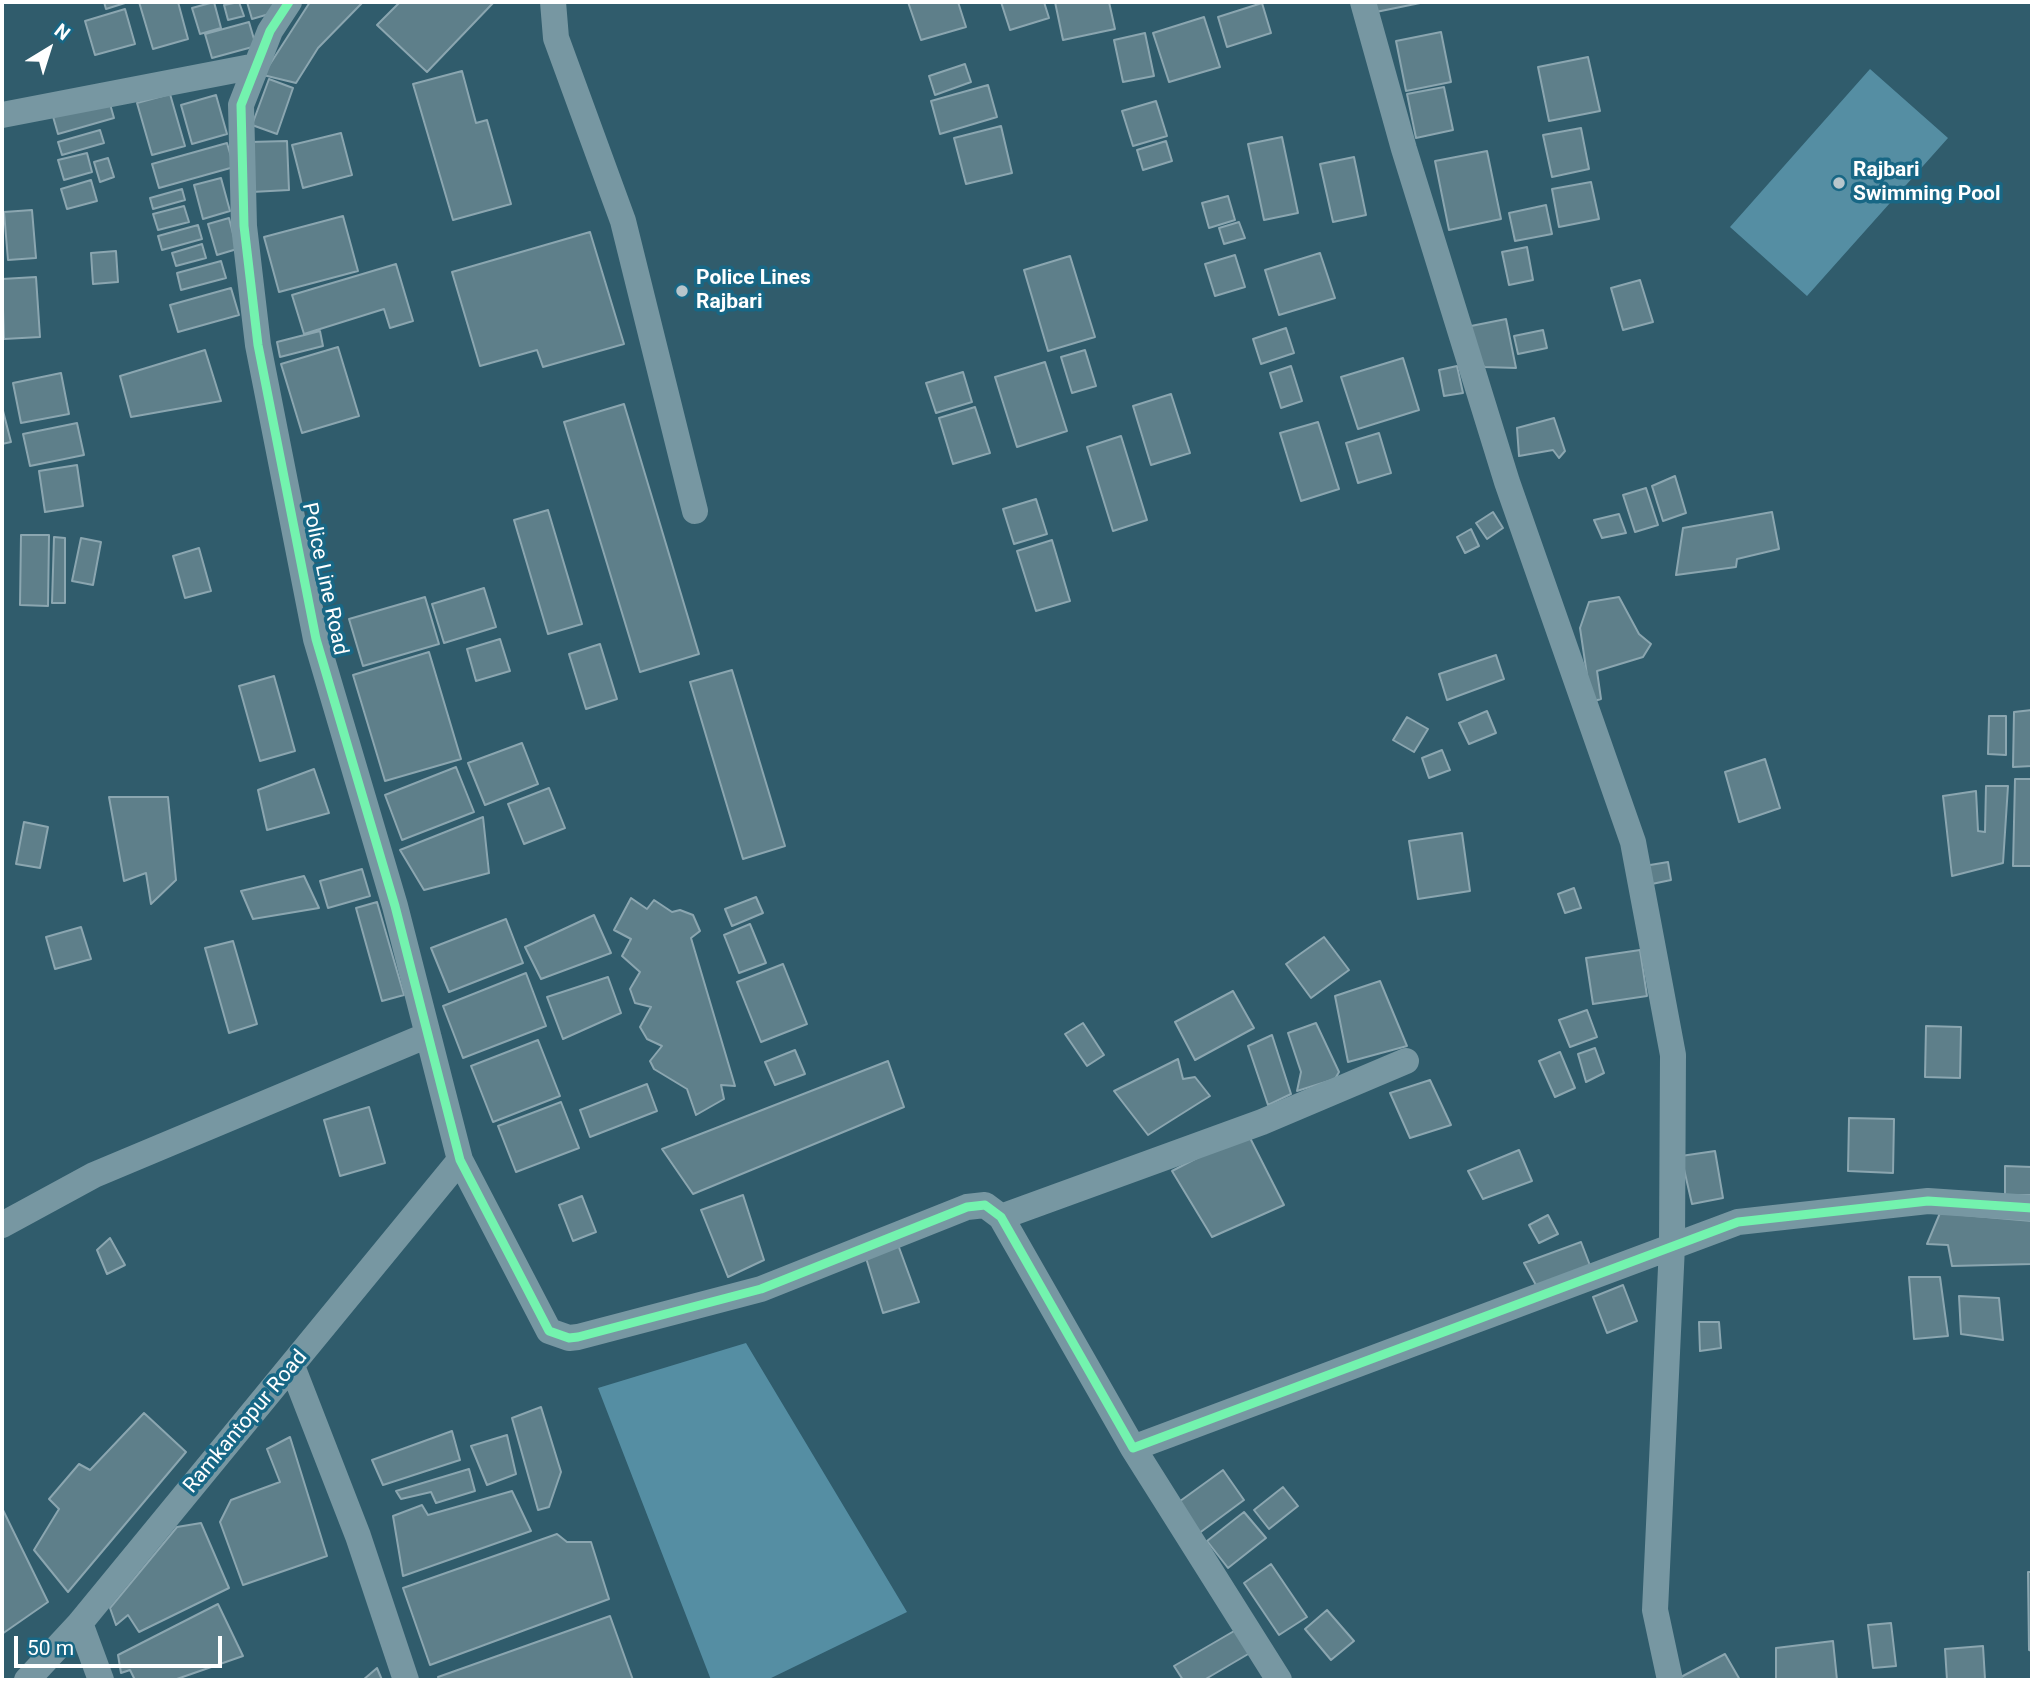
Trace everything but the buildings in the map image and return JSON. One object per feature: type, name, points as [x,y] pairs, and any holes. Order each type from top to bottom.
[{"type":"street","name":"Police Line Road","points":[[289,2],[270,31],[241,105],[244,226],[258,345],[316,639],[395,906],[460,1160],[550,1331],[569,1338],[761,1289],[967,1207],[985,1205],[1001,1217]]},
{"type":"street","points":[[554,2],[556,38],[623,221],[695,511]]},
{"type":"street","points":[[1363,2],[1404,149],[1507,482],[1633,842],[1674,1055],[1672,1246],[1655,1610],[1670,1680]]},
{"type":"street","points":[[2,115],[256,66]]},
{"type":"street","points":[[2,1225],[94,1175],[428,1035]]},
{"type":"street","points":[[1279,1680],[1133,1448],[1001,1217],[1262,1122],[1406,1061]]},
{"type":"street","name":"Ramkantopur Road","points":[[27,1680],[79,1623],[460,1160]]},
{"type":"street","points":[[1133,1448],[1738,1222],[1915,1202],[2032,1208]]},
{"type":"street","points":[[292,1366],[358,1536],[407,1680]]},
{"type":"street","points":[[79,1623],[101,1680]]},
{"type":"water","name":"Rajbari Swimming Pool","points":[[1870,69],[1948,138],[1807,296],[1730,227]]},
{"type":"water","points":[[746,1343],[907,1612],[767,1680],[711,1680],[598,1388]]},
{"type":"cycle path","points":[[289,2],[270,31],[241,105],[244,226],[258,345],[316,639],[395,906],[460,1160],[549,1331],[569,1338],[578,1337],[761,1289],[967,1207],[985,1205],[1001,1217],[1133,1448],[1738,1222],[1928,1201],[2032,1208]]},
{"type":"place","name":"Rajbari Swimming Pool","points":[[1839,183]]},
{"type":"place","name":"Police Lines Rajbari","points":[[682,291]]}]
